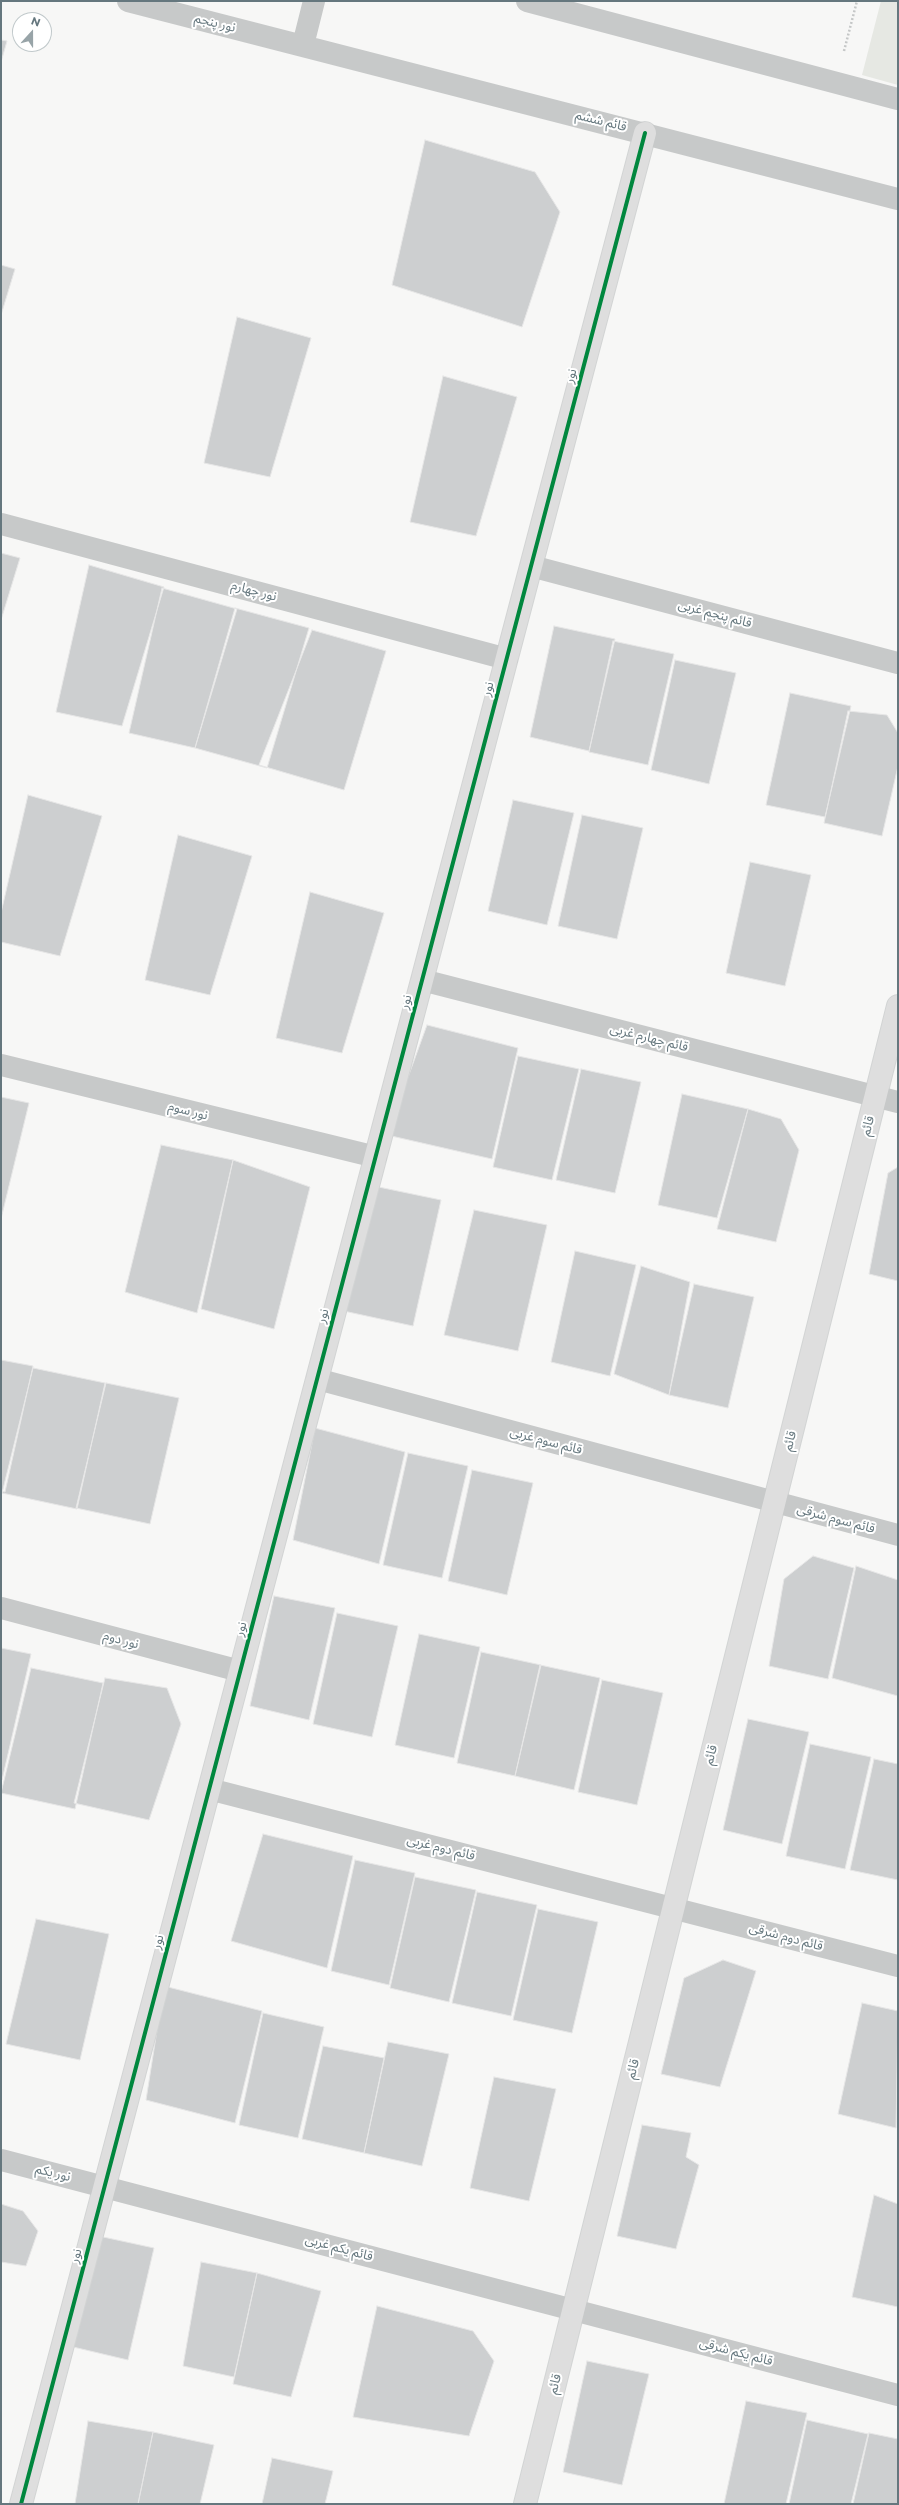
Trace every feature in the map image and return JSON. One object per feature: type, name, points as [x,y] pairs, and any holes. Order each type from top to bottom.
[{"type":"street","name":"نور پنجم","points":[[128,1],[303,45]]},
{"type":"street","points":[[303,45],[314,1]]},
{"type":"street","points":[[527,1],[898,99]]},
{"type":"street","name":"قائم ششم","points":[[303,45],[898,199]]},
{"type":"street","name":"نور","points":[[21,2504],[645,133]]},
{"type":"street","name":"نور چهارم","points":[[1,524],[507,659]]},
{"type":"street","name":"قائم پنجم غربی","points":[[531,566],[898,663]]},
{"type":"street","name":"قائم چهارم غربی","points":[[422,980],[898,1102]]},
{"type":"street","name":"قائم","points":[[525,2504],[898,1006]]},
{"type":"street","name":"نور سوم","points":[[1,1064],[376,1157]]},
{"type":"street","name":"قائم سوم غربی","points":[[317,1379],[774,1503]]},
{"type":"street","name":"قائم سوم شرقی","points":[[774,1503],[898,1534]]},
{"type":"street","name":"نور دوم","points":[[1,1608],[240,1672]]},
{"type":"street","name":"قائم دوم غربی","points":[[209,1789],[674,1907]]},
{"type":"street","name":"قائم دوم شرقی","points":[[674,1907],[898,1966]]},
{"type":"street","name":"نور یکم","points":[[1,2160],[104,2186]]},
{"type":"street","name":"قائم یکم غربی","points":[[104,2186],[573,2309]]},
{"type":"street","name":"قائم یکم شرقی","points":[[573,2309],[898,2396]]},
{"type":"path","points":[[836,82],[857,1]]},
{"type":"shaded area","points":[[881,1],[898,1],[898,85],[862,75]]},
{"type":"building","points":[[1,40],[7,41],[1,62]]},
{"type":"building","points":[[425,140],[535,172],[560,212],[522,327],[392,285]]},
{"type":"building","points":[[1,265],[15,269],[1,315]]},
{"type":"building","points":[[237,317],[311,338],[270,477],[204,463]]},
{"type":"building","points":[[443,376],[517,397],[476,536],[410,522]]},
{"type":"building","points":[[1,553],[20,558],[1,620]]},
{"type":"building","points":[[89,565],[164,587],[122,726],[56,712]]},
{"type":"building","points":[[162,588],[237,609],[195,748],[129,733]]},
{"type":"building","points":[[235,608],[309,628],[267,768],[195,748]]},
{"type":"building","points":[[554,626],[615,639],[589,751],[530,737]]},
{"type":"building","points":[[312,630],[386,651],[344,790],[259,765]]},
{"type":"building","points":[[613,641],[674,654],[648,765],[589,752]]},
{"type":"building","points":[[675,660],[736,673],[709,784],[651,770]]},
{"type":"building","points":[[790,693],[851,706],[825,817],[766,805]]},
{"type":"building","points":[[848,711],[887,715],[898,733],[898,766],[882,836],[824,823]]},
{"type":"building","points":[[28,795],[102,816],[60,956],[1,942],[1,913]]},
{"type":"building","points":[[513,800],[574,813],[547,925],[488,911]]},
{"type":"building","points":[[582,815],[643,828],[617,939],[558,926]]},
{"type":"building","points":[[178,835],[252,856],[210,995],[145,980]]},
{"type":"building","points":[[750,862],[811,875],[785,986],[726,973]]},
{"type":"building","points":[[310,892],[384,913],[342,1053],[276,1038]]},
{"type":"building","points":[[427,1025],[518,1048],[492,1159],[387,1135]]},
{"type":"building","points":[[518,1056],[579,1069],[552,1180],[493,1167]]},
{"type":"building","points":[[581,1069],[641,1082],[615,1193],[556,1180]]},
{"type":"building","points":[[682,1094],[748,1109],[717,1218],[658,1205]]},
{"type":"building","points":[[1,1097],[29,1103],[1,1219]]},
{"type":"building","points":[[748,1109],[781,1119],[799,1150],[776,1242],[717,1229]]},
{"type":"building","points":[[161,1145],[233,1160],[197,1313],[125,1292]]},
{"type":"building","points":[[233,1160],[310,1187],[274,1329],[201,1309]]},
{"type":"building","points":[[898,1167],[898,1281],[869,1274],[888,1173]]},
{"type":"building","points":[[369,1185],[441,1200],[413,1326],[339,1310]]},
{"type":"building","points":[[474,1210],[547,1225],[518,1351],[444,1335]]},
{"type":"building","points":[[575,1251],[636,1265],[610,1376],[551,1362]]},
{"type":"building","points":[[641,1266],[690,1282],[669,1395],[614,1374]]},
{"type":"building","points":[[694,1284],[754,1297],[728,1408],[669,1395]]},
{"type":"building","points":[[1,1360],[33,1366],[5,1492],[1,1491]]},
{"type":"building","points":[[33,1368],[105,1383],[77,1509],[2,1493]]},
{"type":"building","points":[[106,1383],[179,1398],[150,1524],[76,1508]]},
{"type":"building","points":[[315,1428],[405,1452],[379,1564],[293,1540]]},
{"type":"building","points":[[408,1453],[468,1466],[442,1578],[383,1565]]},
{"type":"building","points":[[472,1470],[533,1483],[507,1595],[448,1581]]},
{"type":"building","points":[[813,1556],[854,1568],[828,1679],[769,1666],[784,1579]]},
{"type":"building","points":[[856,1566],[898,1580],[898,1696],[832,1678]]},
{"type":"building","points":[[274,1596],[335,1608],[309,1720],[250,1706]]},
{"type":"building","points":[[337,1613],[398,1626],[372,1737],[313,1724]]},
{"type":"building","points":[[419,1634],[480,1647],[454,1758],[395,1745]]},
{"type":"building","points":[[1,1648],[31,1654],[2,1780],[1,1780]]},
{"type":"building","points":[[481,1652],[541,1665],[515,1776],[457,1763]]},
{"type":"building","points":[[540,1665],[600,1678],[574,1790],[515,1776]]},
{"type":"building","points":[[31,1668],[103,1683],[75,1809],[1,1793]]},
{"type":"building","points":[[105,1678],[167,1688],[181,1724],[149,1820],[74,1803]]},
{"type":"building","points":[[602,1680],[663,1693],[637,1805],[578,1792]]},
{"type":"building","points":[[748,1719],[809,1732],[782,1844],[723,1830]]},
{"type":"building","points":[[810,1744],[871,1757],[845,1869],[786,1856]]},
{"type":"building","points":[[874,1759],[898,1764],[898,1880],[850,1870]]},
{"type":"building","points":[[263,1834],[353,1856],[327,1968],[231,1941]]},
{"type":"building","points":[[355,1860],[415,1873],[389,1985],[331,1971]]},
{"type":"building","points":[[415,1877],[476,1890],[449,2002],[390,1988]]},
{"type":"building","points":[[477,1892],[537,1905],[511,2016],[452,2003]]},
{"type":"building","points":[[538,1909],[598,1922],[572,2033],[513,2020]]},
{"type":"building","points":[[36,1919],[109,1934],[80,2060],[6,2044]]},
{"type":"building","points":[[723,1960],[756,1971],[720,2087],[661,2074],[684,1978]]},
{"type":"building","points":[[164,1986],[262,2011],[235,2123],[146,2100]]},
{"type":"building","points":[[862,2003],[898,2011],[896,2128],[838,2114]]},
{"type":"building","points":[[263,2013],[324,2027],[298,2138],[239,2125]]},
{"type":"building","points":[[388,2042],[449,2054],[422,2166],[364,2153]]},
{"type":"building","points":[[323,2046],[384,2058],[364,2153],[302,2139]]},
{"type":"building","points":[[494,2077],[556,2089],[529,2201],[470,2188]]},
{"type":"building","points":[[642,2125],[691,2133],[686,2157],[699,2165],[676,2249],[617,2236]]},
{"type":"building","points":[[874,2195],[898,2204],[898,2307],[852,2297]]},
{"type":"building","points":[[1,2204],[23,2211],[38,2231],[26,2266],[1,2262]]},
{"type":"building","points":[[94,2235],[154,2248],[128,2360],[69,2346]]},
{"type":"building","points":[[201,2262],[257,2273],[234,2377],[183,2366]]},
{"type":"building","points":[[257,2273],[321,2291],[291,2397],[233,2384]]},
{"type":"building","points":[[377,2306],[473,2331],[494,2361],[469,2436],[353,2417]]},
{"type":"building","points":[[587,2361],[649,2374],[622,2485],[563,2472]]},
{"type":"building","points":[[746,2401],[807,2413],[786,2504],[724,2504]]},
{"type":"building","points":[[807,2420],[868,2434],[851,2504],[789,2504]]},
{"type":"building","points":[[88,2421],[153,2432],[138,2504],[75,2504]]},
{"type":"building","points":[[153,2432],[214,2445],[200,2504],[138,2504]]},
{"type":"building","points":[[869,2433],[898,2439],[898,2504],[853,2504]]},
{"type":"building","points":[[272,2458],[333,2471],[325,2504],[262,2504]]},
{"type":"cycle path","points":[[21,2504],[645,133]]}]
